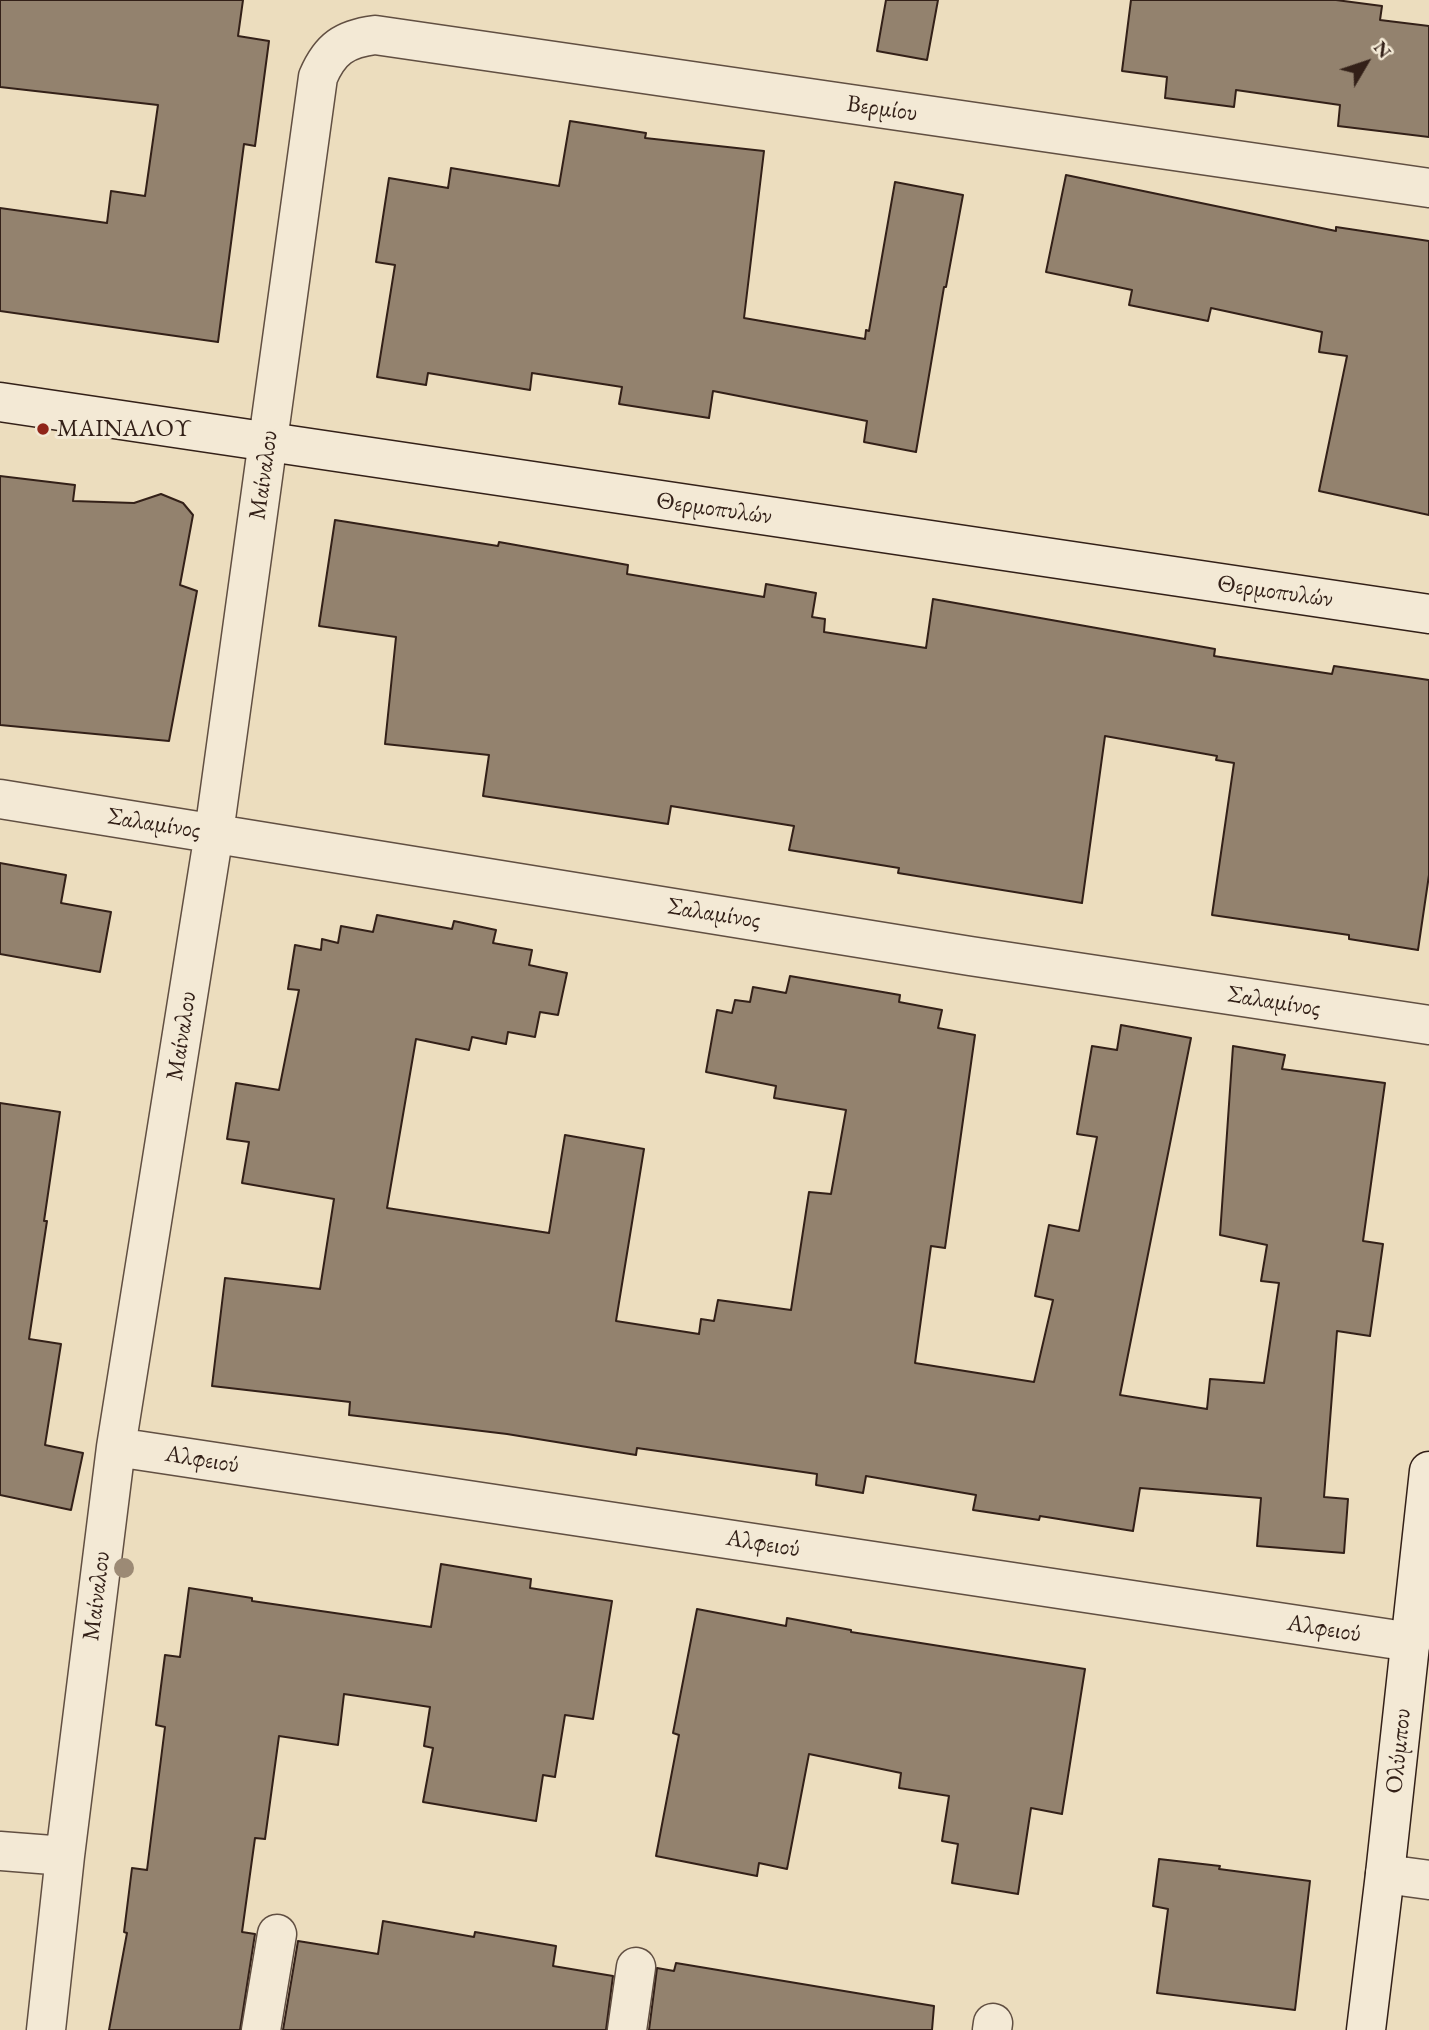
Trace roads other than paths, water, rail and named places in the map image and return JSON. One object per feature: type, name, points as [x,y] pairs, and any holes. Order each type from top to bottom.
[{"type":"street","name":"Βερμίου","points":[[337,48],[356,37],[375,35],[1429,188]]},
{"type":"street","name":"Μαίναλου","points":[[46,2030],[116,1447],[214,833],[318,77],[325,61],[337,48]]},
{"type":"street","name":"Θερμοπυλών","points":[[0,402],[1429,614]]},
{"type":"street","name":"Σαλαμίνος","points":[[0,799],[970,956],[1429,1025]]},
{"type":"street","name":"Αλφειού","points":[[116,1447],[1410,1642]]},
{"type":"street","name":"Ολύμπου","points":[[1366,2030],[1410,1642],[1422,1604],[1429,1471]]},
{"type":"street","points":[[0,1851],[65,1856]]},
{"type":"street","points":[[1385,1874],[1429,1880]]},
{"type":"street","points":[[261,2030],[277,1934]]},
{"type":"street","points":[[626,2030],[636,1967]]},
{"type":"place","name":"ΜΑΙΝΑΛΟΥ","points":[[43,429]]}]
